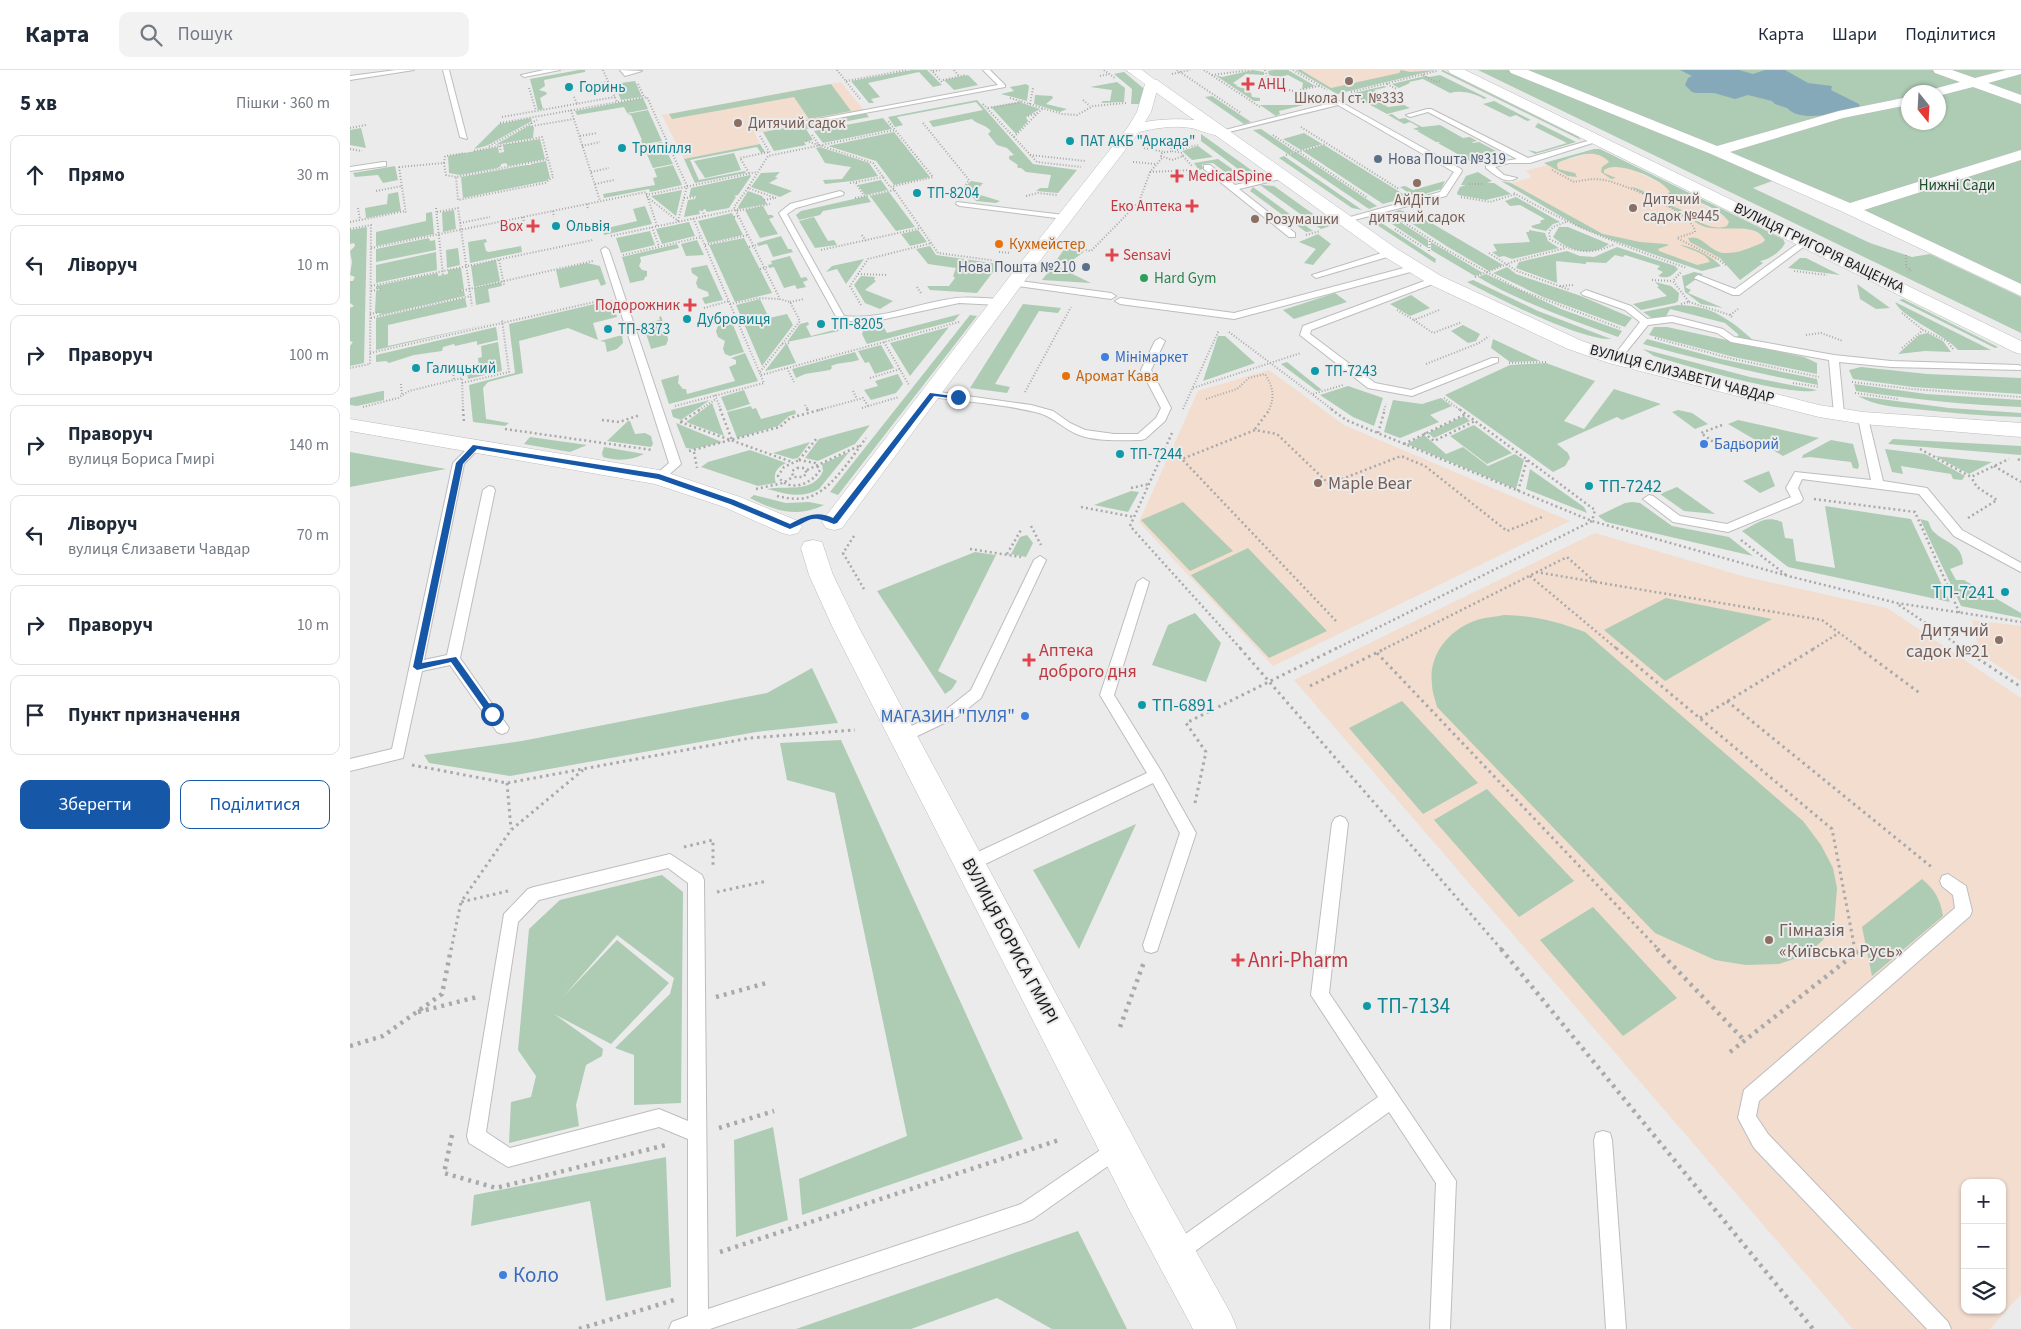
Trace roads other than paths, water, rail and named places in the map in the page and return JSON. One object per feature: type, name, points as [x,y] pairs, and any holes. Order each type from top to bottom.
[{"type":"street","name":"ВУЛИЦЯ ЄЛИЗАВЕТИ ЧАВДАР","points":[[1133,70],[1391,253],[1436,280],[1534,327],[1616,360],[1819,411],[1863,418],[2021,430]]},
{"type":"street","name":"ВУЛИЦЯ ГРИГОРІЯ ВАЩЕНКА","points":[[1455,70],[2021,348]]},
{"type":"street","points":[[1516,70],[1716,151],[1849,209],[2021,291]]},
{"type":"street","points":[[1940,70],[2021,100]]},
{"type":"street","points":[[1946,90],[2021,70]]},
{"type":"street","points":[[356,416],[476,446],[659,477],[732,502],[813,526],[932,394],[998,302],[1007,276],[1136,138],[1152,83]]},
{"type":"street","points":[[1716,151],[1841,115],[1901,102]]},
{"type":"street","name":"ВУЛИЦЯ ЄЛИЗАВЕТИ ЧАВДАР","points":[[1136,138],[1149,125],[1177,122],[1191,122],[1221,132]]},
{"type":"street","points":[[1849,209],[2021,155]]},
{"type":"street","points":[[1994,278],[2014,271]]},
{"type":"street","name":"ВУЛИЦЯ БОРИСА ГМИРІ","points":[[813,526],[821,575],[845,626],[1216,1329]]},
{"type":"lane","points":[[350,78],[411,70]]},
{"type":"lane","points":[[446,70],[464,137]]},
{"type":"lane","points":[[524,76],[557,70]]},
{"type":"lane","points":[[623,70],[625,74],[639,71]]},
{"type":"lane","points":[[800,124],[1003,86],[986,70]]},
{"type":"lane","points":[[1221,132],[1339,103],[1458,171],[1442,194],[1346,221]]},
{"type":"lane","points":[[1410,115],[1429,110],[1527,161]]},
{"type":"lane","points":[[1513,178],[1502,177],[1489,166],[1509,161],[1527,161],[1598,140]]},
{"type":"lane","points":[[350,169],[382,164]]},
{"type":"lane","points":[[1207,167],[1292,235]]},
{"type":"lane","points":[[1233,188],[1282,176]]},
{"type":"lane","points":[[840,193],[793,206],[783,213],[841,318],[862,321],[879,319],[959,300],[998,302]]},
{"type":"lane","points":[[960,204],[1064,217]]},
{"type":"lane","points":[[1696,274],[1736,293],[1806,242]]},
{"type":"lane","points":[[1316,275],[1391,253]]},
{"type":"lane","points":[[607,254],[675,464],[659,477]]},
{"type":"lane","points":[[1007,276],[1115,298],[1234,316],[1415,268]]},
{"type":"lane","points":[[1436,280],[1306,328],[1305,335],[1372,386],[1412,393],[1495,360]]},
{"type":"lane","points":[[1586,293],[1628,308],[1645,322],[1672,319],[1720,331],[1731,339],[1834,358],[1891,364],[2018,368]]},
{"type":"lane","points":[[1616,360],[1645,322]]},
{"type":"lane","points":[[932,394],[1027,406],[1049,413],[1066,425],[1083,433],[1114,438],[1142,437],[1161,419],[1166,408],[1146,370],[1160,341]]},
{"type":"lane","points":[[1834,358],[1840,414]]},
{"type":"lane","points":[[1863,418],[1878,484]]},
{"type":"lane","points":[[350,765],[398,754],[459,463],[476,446]]},
{"type":"lane","points":[[1649,499],[1678,519],[1728,528],[1797,499],[1792,488],[1799,476],[1878,484],[1923,491],[1958,533],[2021,568]]},
{"type":"lane","points":[[489,490],[453,659],[502,728]]},
{"type":"lane","points":[[904,736],[952,713],[976,694],[1040,560]]},
{"type":"lane","points":[[1143,582],[1107,696],[1156,774],[1188,833],[1150,945]]},
{"type":"lane","points":[[417,667],[453,659]]},
{"type":"lane","points":[[969,864],[1156,774]]},
{"type":"lane","points":[[1340,823],[1320,995],[1446,1181],[1440,1329]]},
{"type":"lane","points":[[697,1134],[659,1118],[508,1158],[476,1136],[510,919],[534,894],[670,861],[696,880],[698,1322]]},
{"type":"lane","points":[[1941,1329],[1762,1141],[1747,1118],[1750,1096],[1964,910],[1960,891],[1948,881]]},
{"type":"lane","points":[[1175,1254],[1390,1100]]},
{"type":"lane","points":[[1603,1140],[1616,1329]]},
{"type":"lane","points":[[679,1329],[1026,1212],[1119,1147]]},
{"type":"water","points":[[1680,70],[1739,70],[1753,74],[1765,70],[1785,70],[1808,83],[1832,86],[1831,90],[1859,104],[1860,107],[1832,114],[1802,115],[1794,113],[1772,101],[1748,95],[1735,99],[1714,93],[1692,92],[1685,85],[1688,78],[1692,76]]},
{"type":"place","name":"Школа І ст. №333","points":[[1349,81]]},
{"type":"place","name":"АНЦ","points":[[1248,84]]},
{"type":"place","name":"Горинь","points":[[569,87]]},
{"type":"place","name":"Дитячий садок","points":[[738,123]]},
{"type":"place","name":"ПАТ АКБ \"Аркада\"","points":[[1070,141]]},
{"type":"place","name":"Трипілля","points":[[622,148]]},
{"type":"place","name":"Нова Пошта №319","points":[[1378,159]]},
{"type":"place","name":"MedicalSpine","points":[[1177,176]]},
{"type":"place","name":"АйДіти дитячий садок","points":[[1417,183]]},
{"type":"place","name":"ТП-8204","points":[[917,193]]},
{"type":"place","name":"Еко Аптека","points":[[1192,206]]},
{"type":"place","name":"Дитячий садок №445","points":[[1633,208]]},
{"type":"place","name":"Розумашки","points":[[1255,219]]},
{"type":"place","name":"Box","points":[[533,226]]},
{"type":"place","name":"Ольвія","points":[[556,226]]},
{"type":"place","name":"Кухмейстер","points":[[999,244]]},
{"type":"place","name":"Sensavi","points":[[1112,255]]},
{"type":"place","name":"Нова Пошта №210","points":[[1086,267]]},
{"type":"place","name":"Hard Gym","points":[[1144,278]]},
{"type":"place","name":"Подорожник","points":[[690,305]]},
{"type":"place","name":"Дубровиця","points":[[687,319]]},
{"type":"place","name":"ТП-8205","points":[[821,324]]},
{"type":"place","name":"ТП-8373","points":[[608,329]]},
{"type":"place","name":"Мінімаркет","points":[[1105,357]]},
{"type":"place","name":"Галицький","points":[[416,368]]},
{"type":"place","name":"ТП-7243","points":[[1315,371]]},
{"type":"place","name":"Аромат Кава","points":[[1066,376]]},
{"type":"place","name":"Бадьорий","points":[[1704,444]]},
{"type":"place","name":"ТП-7244","points":[[1120,454]]},
{"type":"place","name":"Maple Bear","points":[[1318,483]]},
{"type":"place","name":"ТП-7242","points":[[1589,486]]},
{"type":"place","name":"ТП-7241","points":[[2005,592]]},
{"type":"place","name":"Дитячий садок №21","points":[[1999,640]]},
{"type":"place","name":"Аптека доброго дня","points":[[1029,660]]},
{"type":"place","name":"ТП-6891","points":[[1142,705]]},
{"type":"place","name":"МАГАЗИН \"ПУЛЯ\"","points":[[1025,716]]},
{"type":"place","name":"Гімназія «Київська Русь»","points":[[1769,940]]},
{"type":"place","name":"Anri-Pharm","points":[[1238,960]]},
{"type":"place","name":"ТП-7134","points":[[1367,1006]]},
{"type":"place","name":"Коло","points":[[503,1275]]},
{"type":"park label","name":"Нижні Сади","points":[[1957,185]]}]
